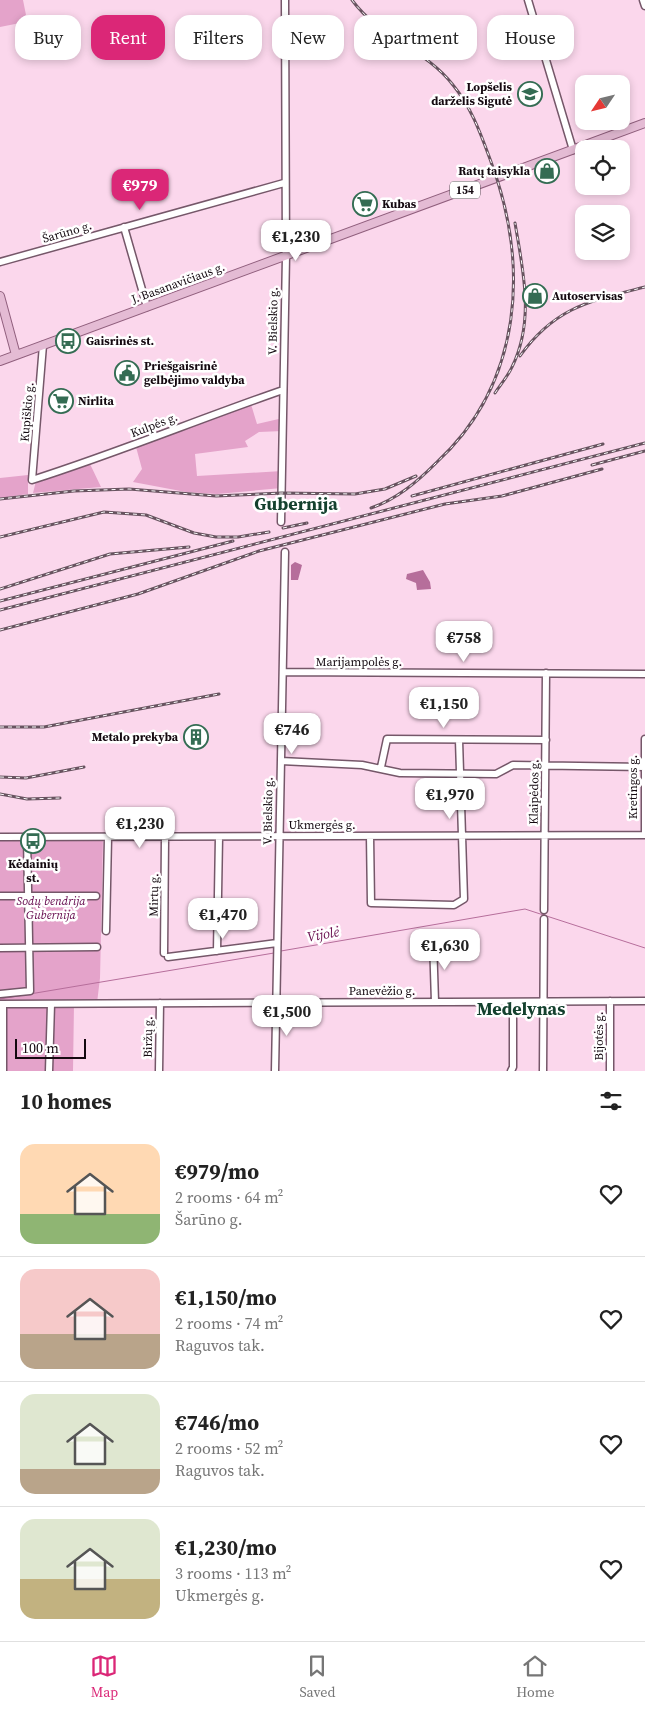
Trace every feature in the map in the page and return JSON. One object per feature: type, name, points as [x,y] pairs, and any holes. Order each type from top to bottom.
[{"type":"main road","name":"J. Basanavičiaus g.","points":[[0,361],[645,123]]},
{"type":"main road","points":[[0,296],[16,355]]},
{"type":"street","name":"V. Bielskio g.","points":[[281,522],[286,256],[284,183],[285,0]]},
{"type":"street","points":[[528,0],[573,150]]},
{"type":"street","points":[[643,0],[645,6]]},
{"type":"street","name":"Šarūno g.","points":[[0,262],[284,183]]},
{"type":"street","points":[[124,227],[147,307]]},
{"type":"street","name":"Kupiškio g.","points":[[32,480],[43,345]]},
{"type":"street","name":"Kulpės g.","points":[[32,480],[107,456],[205,417],[283,390]]},
{"type":"street","name":"V. Bielskio g.","points":[[275,1071],[285,552]]},
{"type":"street","name":"Marijampolės g.","points":[[282,672],[645,674]]},
{"type":"street","name":"Klaipėdos g.","points":[[544,910],[546,673]]},
{"type":"street","points":[[381,767],[386,739],[546,740]]},
{"type":"street","name":"Kretingos g.","points":[[645,739],[645,835]]},
{"type":"street","points":[[370,836],[371,903],[454,905],[464,899],[459,740]]},
{"type":"street","points":[[281,761],[381,767],[400,773],[496,774],[513,764],[645,767]]},
{"type":"street","name":"Ukmergės g.","points":[[0,837],[165,838],[645,835]]},
{"type":"street","points":[[219,837],[217,951],[277,948]]},
{"type":"street","points":[[0,994],[30,991],[27,838]]},
{"type":"street","points":[[106,931],[108,838]]},
{"type":"street","name":"Mirtų g.","points":[[165,838],[168,956],[217,951]]},
{"type":"street","points":[[0,896],[96,896]]},
{"type":"street","points":[[543,1071],[544,919]]},
{"type":"street","points":[[433,940],[435,1002]]},
{"type":"street","points":[[0,948],[97,947]]},
{"type":"street","name":"Bijotės g.","points":[[610,1001],[610,1071]]},
{"type":"street","name":"Panevėžio g.","points":[[1,1004],[645,1001]]},
{"type":"street","points":[[511,1071],[513,1002]]},
{"type":"street","name":"Biržų g.","points":[[159,1071],[160,1003]]},
{"type":"street","points":[[1,1004],[3,1071]]},
{"type":"street","points":[[49,1071],[51,1004]]},
{"type":"green space","points":[[0,0],[23,0],[26,15],[15,15],[15,24],[0,27]]},
{"type":"green space","points":[[250,401],[257,424],[283,418],[283,431],[259,432],[245,441],[248,447],[195,454],[197,476],[282,471],[282,488],[217,494],[186,492],[133,482],[142,469],[136,447]]},
{"type":"green space","points":[[90,464],[101,487],[33,493],[36,481]]},
{"type":"green space","points":[[28,475],[28,494],[0,498],[0,478]]},
{"type":"green space","name":"Sodų bendrija Gubernija","points":[[0,837],[103,838],[100,978],[97,1003],[74,1004],[73,1071],[0,1071]]},
{"type":"shaded area","points":[[295,562],[302,565],[298,580],[291,580],[291,565]]},
{"type":"shaded area","points":[[423,570],[430,582],[431,589],[417,590],[416,583],[406,579],[407,574]]},
{"type":"waterway","name":"Vijolė","points":[[281,951],[525,909],[645,948]]},
{"type":"waterway","name":"Vijolė","points":[[0,999],[274,953]]},
{"type":"railway","points":[[352,0],[375,24],[416,52],[442,73],[465,102],[483,139],[503,199],[511,240],[513,281],[511,321],[502,360],[487,397],[465,431],[429,470],[398,495],[371,508]]},
{"type":"railway","points":[[495,393],[512,367],[523,331],[525,313],[524,277],[515,223]]},
{"type":"railway","points":[[520,356],[533,340],[560,316],[591,302],[645,287]]},
{"type":"railway","points":[[0,610],[645,443]]},
{"type":"railway","points":[[412,496],[603,444]]},
{"type":"railway","points":[[592,465],[645,451]]},
{"type":"railway","points":[[0,630],[138,594],[259,551],[445,504],[502,496],[602,469]]},
{"type":"railway","points":[[0,499],[74,491],[129,489],[216,496],[282,493],[355,494],[385,489],[416,476]]},
{"type":"railway","points":[[0,537],[104,512],[146,515],[194,533],[216,537],[238,537],[269,532]]},
{"type":"railway","points":[[283,528],[307,523]]},
{"type":"railway","points":[[0,601],[233,541]]},
{"type":"railway","points":[[0,589],[110,554],[189,547]]},
{"type":"railway","points":[[0,727],[44,727],[219,694]]},
{"type":"railway","points":[[0,777],[26,778],[84,767]]},
{"type":"railway","points":[[0,794],[27,799],[60,798]]},
{"type":"place","name":"Lopšelis darželis Sigutė","points":[[530,94]]},
{"type":"place","name":"Ratų taisykla","points":[[547,171]]},
{"type":"place","name":"Kubas","points":[[365,204]]},
{"type":"place","name":"Autoservisas","points":[[535,296]]},
{"type":"place","name":"Gaisrinės st.","points":[[68,341]]},
{"type":"place","name":"Priešgaisrinė gelbėjimo valdyba","points":[[127,373]]},
{"type":"place","name":"Nirlita","points":[[61,401]]},
{"type":"place","name":"Metalo prekyba","points":[[196,737]]},
{"type":"place","name":"Kėdainių st.","points":[[33,841]]},
{"type":"district","name":"Gubernija","points":[[296,503]]},
{"type":"district","name":"Medelynas","points":[[521,1008]]}]
